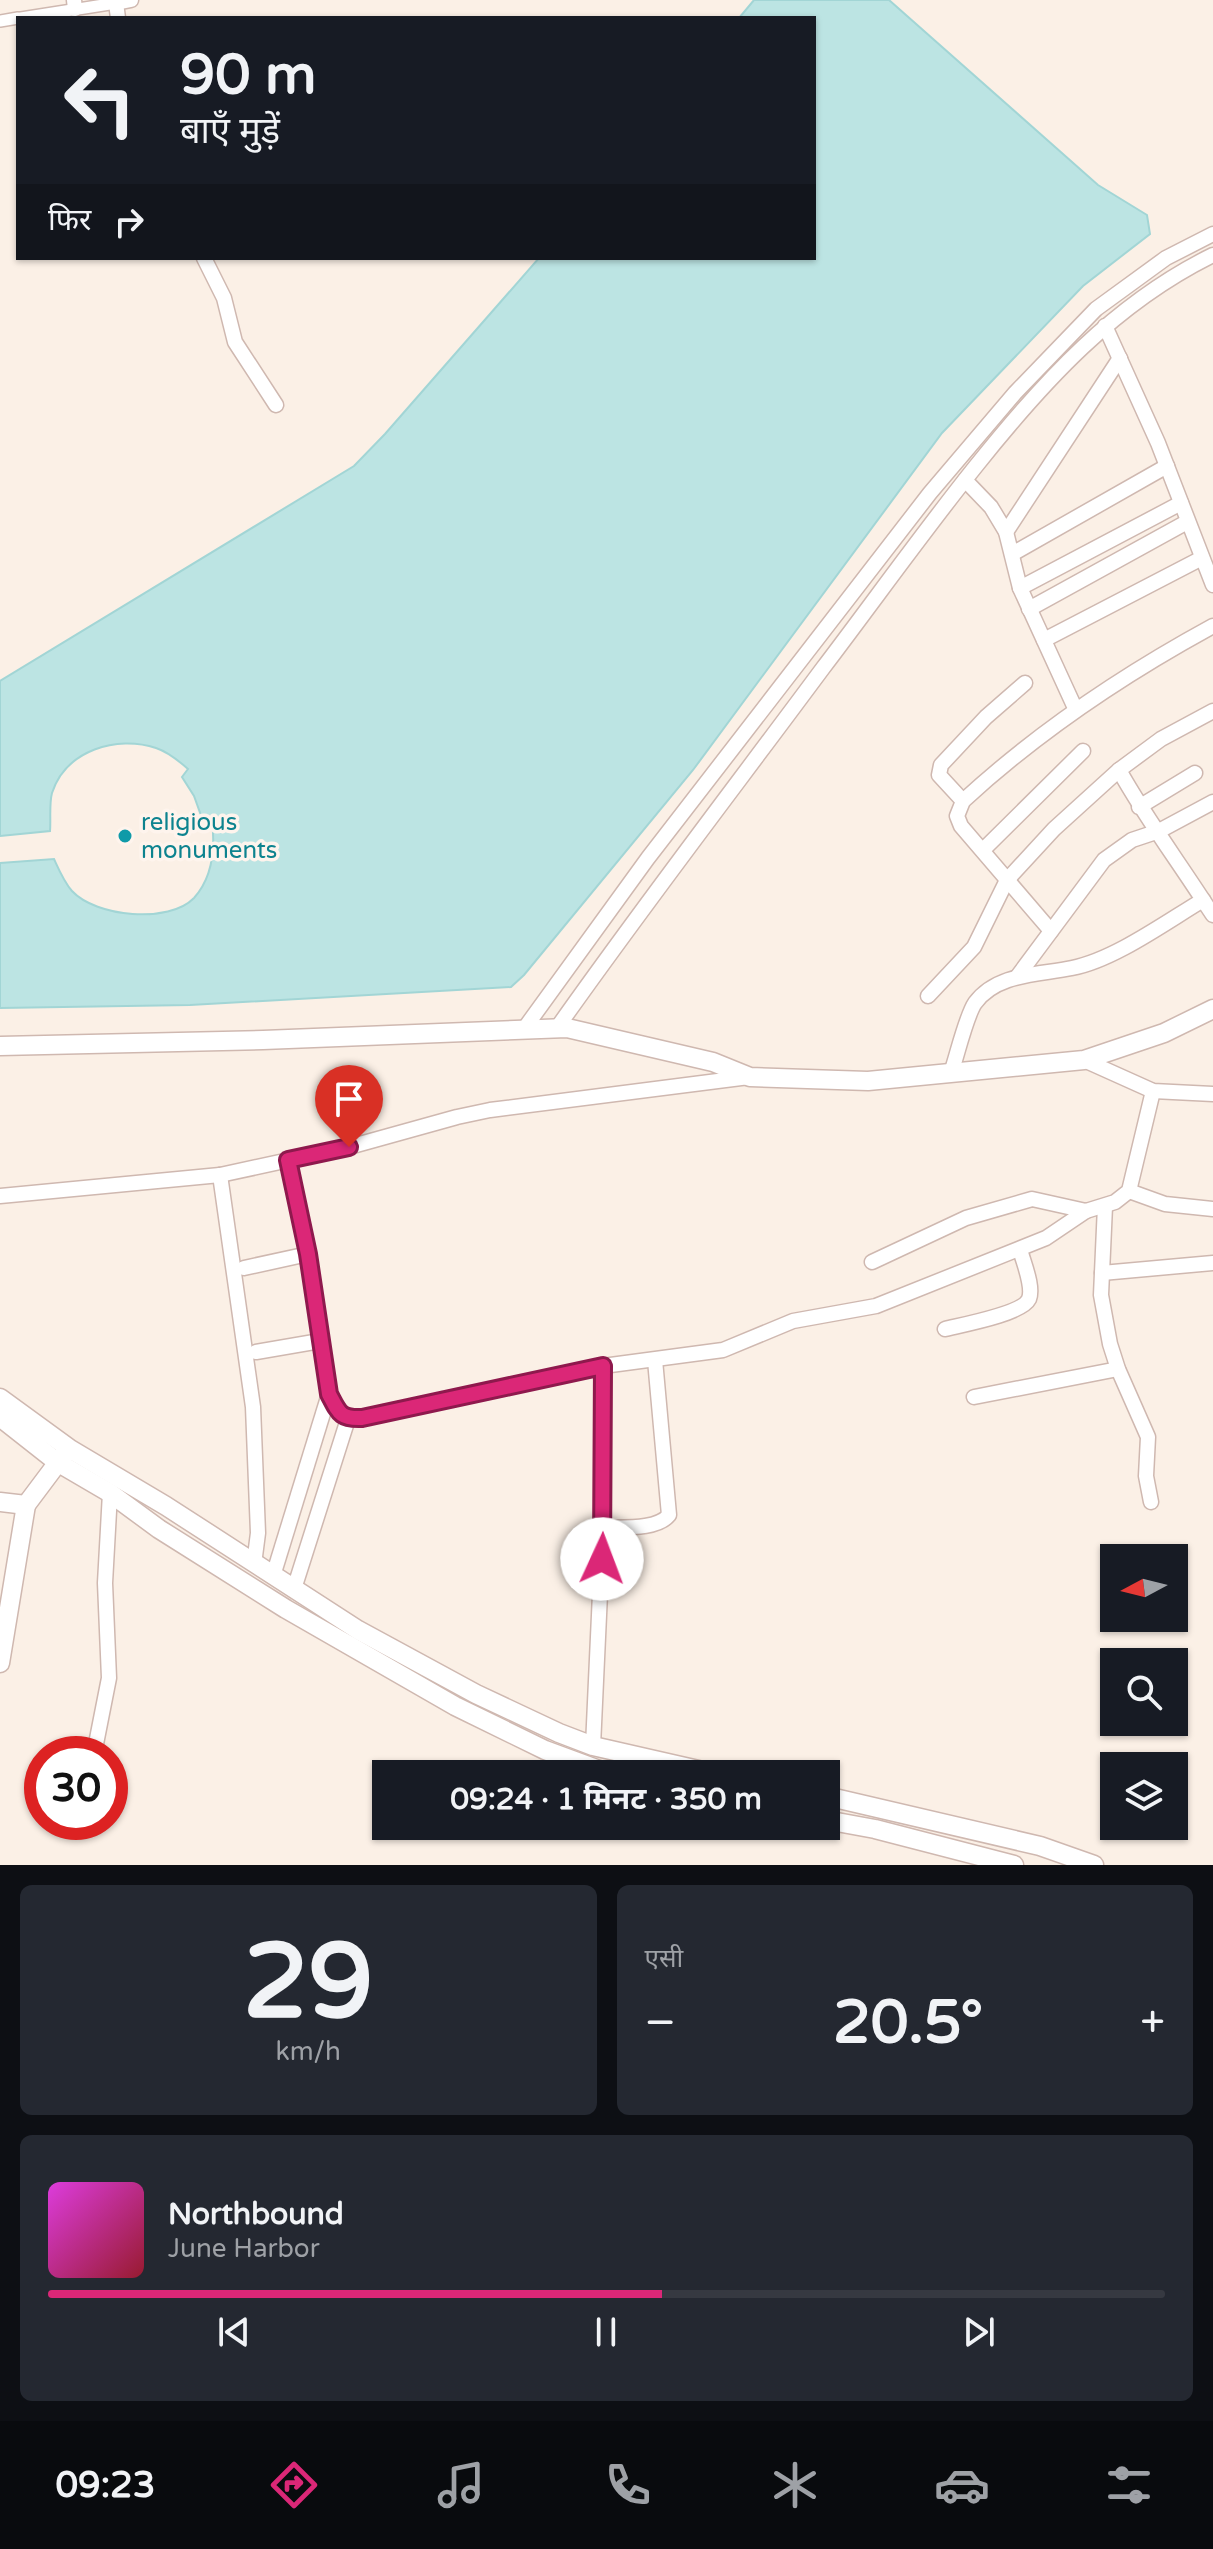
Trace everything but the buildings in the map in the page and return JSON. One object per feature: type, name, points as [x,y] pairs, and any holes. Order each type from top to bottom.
[{"type":"street","points":[[27,16],[74,5],[117,10],[131,0]]},
{"type":"street","points":[[524,1029],[648,858],[840,609],[930,493],[1015,393],[1096,309],[1166,258],[1213,234]]},
{"type":"street","points":[[557,1028],[856,623],[1030,399],[1122,310],[1189,266],[1213,255]]},
{"type":"street","points":[[205,260],[224,298],[235,342],[276,405]]},
{"type":"street","points":[[1105,326],[1167,466],[1211,577]]},
{"type":"street","points":[[1006,532],[1120,358]]},
{"type":"street","points":[[1012,554],[1167,466]]},
{"type":"street","points":[[965,480],[991,507],[1006,532],[1020,588],[1075,708]]},
{"type":"street","points":[[1020,588],[1181,503]]},
{"type":"street","points":[[1029,609],[1187,522]]},
{"type":"street","points":[[1044,640],[1202,558]]},
{"type":"street","points":[[840,609],[856,623]]},
{"type":"street","points":[[1051,931],[961,826],[957,816],[963,801],[1075,708],[1213,626]]},
{"type":"street","points":[[963,801],[939,775],[941,765],[986,717],[1025,683]]},
{"type":"street","points":[[928,996],[974,947],[1007,880],[1054,829],[1119,770],[1161,739],[1213,711]]},
{"type":"street","points":[[983,850],[1083,751]]},
{"type":"street","points":[[1119,770],[1139,807],[1159,831],[1213,915]]},
{"type":"street","points":[[1139,807],[1195,773]]},
{"type":"street","points":[[1017,977],[1104,860],[1132,840],[1159,831],[1213,802]]},
{"type":"street","points":[[951,1073],[974,1003],[996,985],[1017,977],[1076,968],[1125,947],[1203,900]]},
{"type":"street","points":[[0,1196],[220,1175],[349,1147],[479,1112],[750,1077],[868,1081],[1084,1060],[1164,1033],[1213,1009]]},
{"type":"street","points":[[0,1046],[567,1028],[713,1062],[750,1077]]},
{"type":"street","points":[[1084,1060],[1153,1091],[1213,1094]]},
{"type":"street","points":[[288,1160],[308,1254],[329,1394],[338,1412],[348,1419],[362,1418],[603,1366],[723,1350],[793,1321],[876,1306],[1020,1249],[1046,1238],[1086,1211],[1105,1206],[1129,1191],[1153,1091]]},
{"type":"street","points":[[220,1175],[253,1407],[258,1533],[254,1564]]},
{"type":"street","points":[[1129,1191],[1165,1204],[1213,1209]]},
{"type":"street","points":[[872,1262],[966,1218],[1032,1199],[1086,1211]]},
{"type":"street","points":[[1105,1206],[1101,1295],[1118,1369],[1148,1437],[1146,1476],[1151,1502]]},
{"type":"street","points":[[945,1329],[1013,1310],[1026,1303],[1029,1286],[1020,1249]]},
{"type":"street","points":[[244,1268],[308,1254]]},
{"type":"street","points":[[1102,1273],[1213,1263]]},
{"type":"street","points":[[256,1352],[320,1341]]},
{"type":"street","points":[[603,1528],[655,1524],[669,1515],[655,1360]]},
{"type":"street","points":[[593,1746],[603,1528],[603,1366]]},
{"type":"street","points":[[974,1397],[1118,1369]]},
{"type":"street","points":[[283,1582],[329,1394]]},
{"type":"street","points":[[0,1398],[110,1493],[159,1529],[271,1599],[559,1733],[646,1760]]},
{"type":"street","points":[[0,1417],[63,1455],[166,1506],[283,1582],[370,1646],[481,1719],[572,1760]]},
{"type":"street","points":[[271,1599],[283,1582],[348,1419]]},
{"type":"street","points":[[0,1663],[26,1505],[63,1455]]},
{"type":"street","points":[[98,1736],[109,1678],[105,1583],[110,1493]]},
{"type":"street","points":[[0,1502],[26,1505]]},
{"type":"street","points":[[481,1719],[491,1700]]},
{"type":"street","points":[[840,1799],[1040,1846],[1094,1865]]},
{"type":"street","points":[[840,1823],[1014,1865]]},
{"type":"water","points":[[754,0],[889,0],[1098,185],[1147,215],[1150,234],[1083,286],[942,433],[693,770],[511,987],[190,1005],[0,1008],[0,863],[54,859],[69,887],[83,900],[115,911],[151,914],[168,912],[194,898],[209,871],[213,841],[212,821],[203,821],[194,796],[182,777],[188,769],[160,750],[141,744],[110,745],[81,756],[69,766],[52,793],[50,831],[0,836],[0,681],[354,466],[537,260],[816,260],[816,16],[741,16]]},
{"type":"place","name":"religious monuments","points":[[125,836]]},
{"type":"route","points":[[349,1147],[288,1160],[308,1254],[329,1394],[338,1412],[348,1419],[362,1418],[603,1366],[602,1559]]}]
